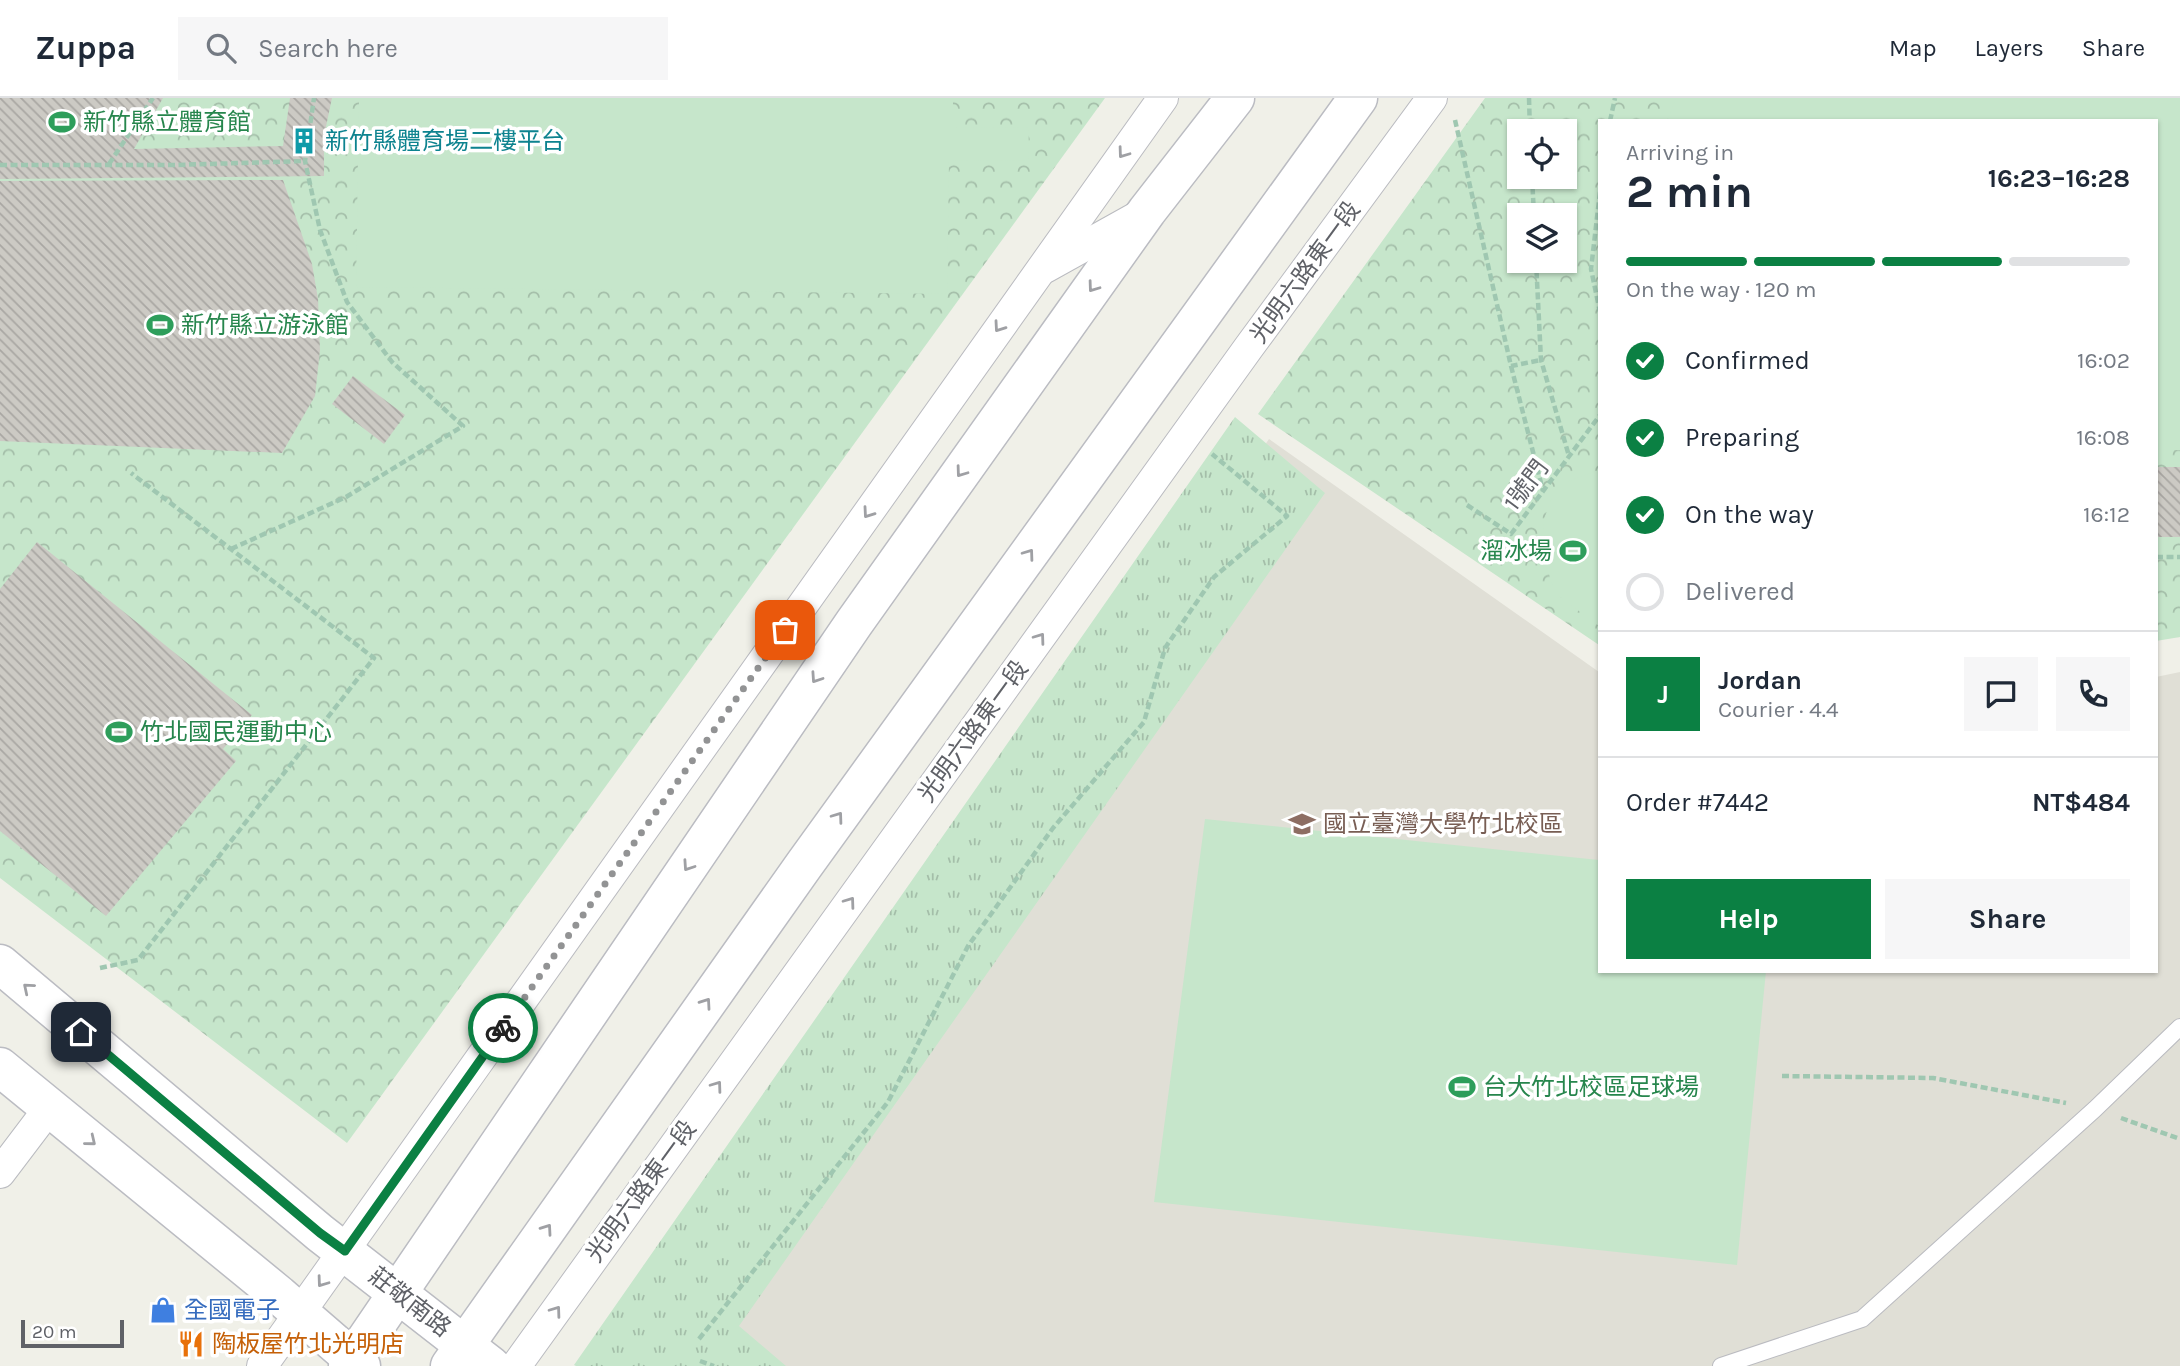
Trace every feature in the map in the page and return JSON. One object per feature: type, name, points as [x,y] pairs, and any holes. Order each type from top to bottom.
[{"type":"main road","points":[[0,1067],[300,1314],[354,1364],[398,1294],[854,622],[1147,211],[1236,98]]},
{"type":"main road","points":[[469,1359],[804,865],[1358,98]]},
{"type":"main road","name":"莊敬南路","points":[[0,964],[320,1233],[398,1294],[469,1359]]},
{"type":"street","points":[[262,1366],[1163,98]]},
{"type":"street","name":"光明六路東一段","points":[[516,1366],[1249,347],[1442,103]]},
{"type":"street","points":[[1038,271],[1147,211]]},
{"type":"street","points":[[0,1173],[50,1107]]},
{"type":"lane","points":[[1721,1366],[1863,1320],[2095,1109],[2180,1027]]},
{"type":"path","points":[[109,165],[153,98]]},
{"type":"path","points":[[231,549],[346,497],[463,426],[392,362],[347,302],[320,230],[305,160],[314,98]]},
{"type":"path","points":[[1529,98],[1530,119]]},
{"type":"path","points":[[1610,119],[1615,98]]},
{"type":"path","points":[[1442,103],[1543,491]]},
{"type":"path","points":[[0,164],[174,165],[305,160]]},
{"type":"path","points":[[1598,209],[1591,269],[1598,302]]},
{"type":"path","points":[[1537,273],[1541,360],[1569,456]]},
{"type":"path","points":[[1511,366],[1541,360]]},
{"type":"path","name":"1號門","points":[[1467,505],[1511,534],[1598,418]]},
{"type":"path","points":[[699,1339],[888,1102],[968,946],[1053,828],[1144,722],[1165,648],[1214,577],[1287,516],[1210,453]]},
{"type":"path","points":[[100,968],[138,960],[374,658],[131,473]]},
{"type":"path","points":[[2158,557],[2180,557]]},
{"type":"path","points":[[1782,1076],[1933,1078],[2095,1109],[2180,1139]]},
{"type":"path","points":[[700,1361],[713,1366]]},
{"type":"shaded area","name":"國立臺灣大學竹北校區","points":[[1269,439],[1598,671],[1598,973],[2158,973],[2158,677],[2180,672],[2180,1366],[682,1366],[650,1340]]},
{"type":"green space","points":[[0,98],[1105,98],[347,1143],[0,878]]},
{"type":"green space","points":[[359,98],[953,98],[953,127],[1029,128],[1028,161],[949,160],[947,294],[356,287]]},
{"type":"green space","points":[[1485,98],[2180,98],[2180,637],[2158,641],[2158,119],[1598,119],[1598,644],[1258,414]]},
{"type":"green space","points":[[1676,98],[2180,98],[2180,450],[2158,450],[2158,119],[1668,119]]},
{"type":"green space","points":[[1235,417],[1325,493],[739,1326],[786,1366],[574,1365]]},
{"type":"green space","name":"溜冰場","points":[[1598,471],[1598,625],[1560,597],[1550,580],[1543,522],[1551,500],[1569,481]]},
{"type":"green space","name":"台大竹北校區足球場","points":[[1205,819],[1598,860],[1598,973],[1766,973],[1737,1265],[1154,1202]]},
{"type":"building","name":"新竹縣體育場二樓平台","points":[[0,98],[163,98],[134,149],[283,146],[290,98],[332,98],[324,136],[324,176],[0,179]]},
{"type":"building","name":"新竹縣立游泳館","points":[[283,180],[312,264],[318,299],[320,350],[315,396],[282,453],[0,441],[0,181]]},
{"type":"building","points":[[353,376],[405,415],[384,444],[332,404]]},
{"type":"building","points":[[2158,467],[2180,467],[2180,537],[2158,537]]},
{"type":"building","name":"竹北國民運動中心","points":[[37,542],[252,715],[223,749],[236,761],[106,916],[0,831],[0,589]]},
{"type":"way so far","points":[[503,1028],[785,630]]},
{"type":"place","name":"新竹縣立體育館","points":[[62,122]]},
{"type":"place","name":"新竹縣體育場二樓平台","points":[[304,141]]},
{"type":"place","name":"新竹縣立游泳館","points":[[160,325]]},
{"type":"place","name":"溜冰場","points":[[1573,551]]},
{"type":"place","name":"竹北國民運動中心","points":[[119,732]]},
{"type":"place","name":"國立臺灣大學竹北校區","points":[[1302,824]]},
{"type":"place","name":"台大竹北校區足球場","points":[[1462,1087]]},
{"type":"place","name":"全國電子","points":[[163,1310]]},
{"type":"place","name":"陶板屋竹北光明店","points":[[191,1344]]},
{"type":"route","points":[[81,1032],[320,1233],[345,1251],[503,1028]]}]
